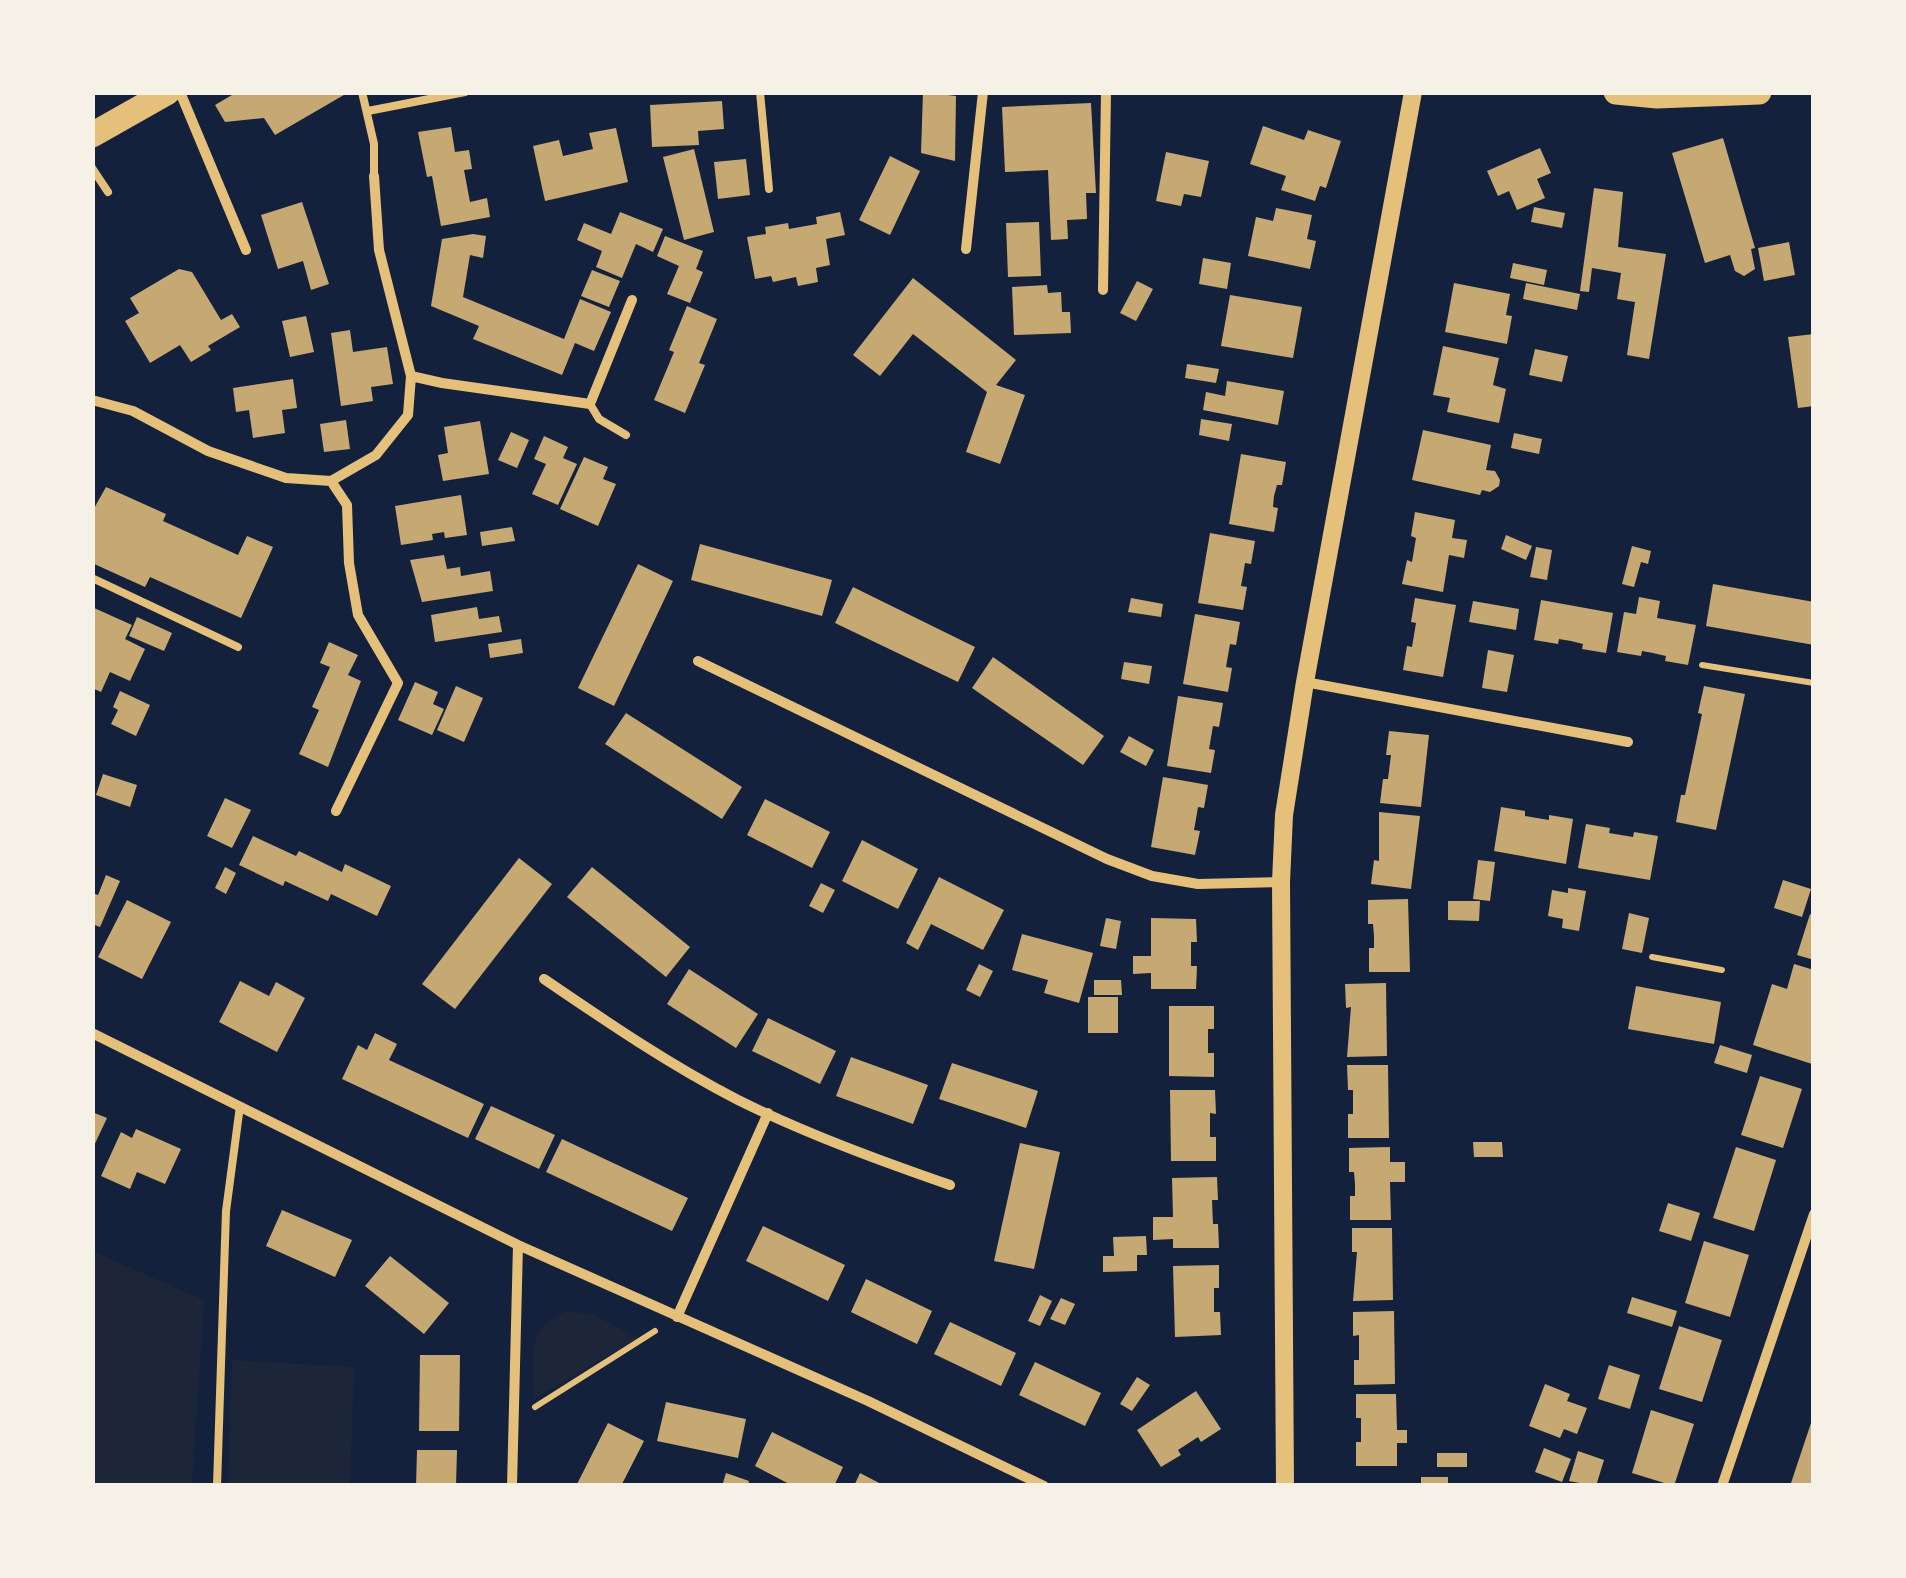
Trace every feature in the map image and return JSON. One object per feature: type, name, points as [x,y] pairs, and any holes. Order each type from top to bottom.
[{"type":"main road","points":[[92,135],[168,92]]},
{"type":"main road","points":[[1616,92],[1657,96],[1758,92]]},
{"type":"street","points":[[180,92],[246,250]]},
{"type":"street","points":[[966,249],[983,92]]},
{"type":"street","points":[[1103,290],[1106,92]]},
{"type":"street","points":[[1285,1486],[1281,882],[1284,815],[1413,92]]},
{"type":"street","points":[[92,400],[133,410],[208,451],[286,478],[331,480],[376,455],[408,415],[412,376],[379,250],[374,176]]},
{"type":"street","points":[[412,376],[442,384],[590,404],[632,300]]},
{"type":"street","points":[[331,480],[346,505],[349,562],[358,616],[398,683],[336,811]]},
{"type":"street","points":[[698,660],[1073,842],[1152,876],[1198,884],[1281,882]]},
{"type":"street","points":[[1305,682],[1628,742]]},
{"type":"street","points":[[544,979],[639,1044],[768,1113],[843,1147],[950,1185]]},
{"type":"street","points":[[92,1033],[518,1245],[868,1401],[1044,1486]]},
{"type":"street","points":[[677,1317],[768,1113]]},
{"type":"street","points":[[1722,1486],[1814,1214]]},
{"type":"street","points":[[512,1486],[518,1245]]},
{"type":"lane","points":[[362,92],[374,144],[374,176]]},
{"type":"lane","points":[[368,111],[465,92]]},
{"type":"lane","points":[[760,92],[769,189]]},
{"type":"lane","points":[[92,168],[108,192]]},
{"type":"lane","points":[[590,404],[599,420],[626,435]]},
{"type":"lane","points":[[92,578],[238,648]]},
{"type":"lane","points":[[216,1486],[226,1210],[240,1106]]},
{"type":"path","points":[[1702,666],[1814,683]]},
{"type":"path","points":[[1652,958],[1722,970]]},
{"type":"path","points":[[512,1421],[677,1317]]},
{"type":"shaded area","points":[[92,1251],[204,1300],[192,1485],[93,1485]]},
{"type":"shaded area","points":[[569,1311],[594,1315],[638,1338],[534,1399],[533,1358],[538,1335],[554,1317]]},
{"type":"shaded area","points":[[232,1360],[354,1367],[350,1485],[228,1485]]},
{"type":"building","points":[[237,92],[349,92],[275,135],[264,118],[225,122],[215,105]]},
{"type":"building","points":[[923,92],[956,96],[955,161],[921,153]]},
{"type":"building","points":[[722,101],[724,129],[698,131],[699,145],[652,147],[650,105]]},
{"type":"building","points":[[1091,103],[1096,193],[1086,193],[1087,219],[1067,220],[1068,239],[1051,240],[1048,170],[1005,172],[1002,107]]},
{"type":"building","points":[[1263,126],[1304,140],[1308,130],[1341,141],[1326,188],[1320,186],[1315,201],[1281,190],[1286,176],[1250,164]]},
{"type":"building","points":[[451,127],[455,152],[469,150],[472,169],[464,170],[470,202],[487,198],[490,217],[441,226],[432,176],[427,177],[418,132]]},
{"type":"building","points":[[616,128],[628,182],[545,201],[533,146],[559,140],[563,156],[593,149],[589,133]]},
{"type":"building","points":[[1723,138],[1755,248],[1751,249],[1755,269],[1744,276],[1735,271],[1730,255],[1705,263],[1672,153]]},
{"type":"building","points":[[1540,148],[1551,173],[1537,179],[1545,198],[1517,210],[1509,191],[1498,196],[1487,171]]},
{"type":"building","points":[[694,149],[714,232],[684,240],[663,157]]},
{"type":"building","points":[[1166,152],[1209,161],[1201,197],[1184,194],[1181,206],[1156,201]]},
{"type":"building","points":[[890,156],[920,171],[890,235],[859,220]]},
{"type":"building","points":[[746,159],[750,195],[718,199],[714,162]]},
{"type":"building","points":[[1594,188],[1623,192],[1618,247],[1666,254],[1649,359],[1627,355],[1635,302],[1617,299],[1621,273],[1592,268],[1589,292],[1580,291]]},
{"type":"building","points":[[302,202],[329,284],[311,290],[303,261],[278,269],[261,215]]},
{"type":"building","points":[[1534,207],[1565,213],[1562,228],[1531,222]]},
{"type":"building","points":[[1276,208],[1312,215],[1307,239],[1316,241],[1310,269],[1248,256],[1256,217],[1273,221]]},
{"type":"building","points":[[620,212],[663,229],[653,252],[636,244],[622,278],[596,267],[602,251],[577,240],[584,223],[611,234]]},
{"type":"building","points":[[840,212],[845,235],[826,239],[830,265],[816,268],[818,282],[798,286],[796,277],[773,282],[771,276],[755,279],[747,237],[766,234],[765,227],[788,223],[789,229],[817,224],[816,217]]},
{"type":"building","points":[[1039,222],[1041,276],[1008,277],[1006,223]]},
{"type":"building","points":[[486,236],[483,258],[470,255],[463,297],[564,339],[580,299],[611,312],[594,351],[575,343],[562,375],[473,339],[479,326],[431,306],[442,239]]},
{"type":"building","points":[[665,236],[703,251],[696,269],[703,272],[690,303],[667,294],[679,266],[657,256]]},
{"type":"building","points":[[1789,242],[1795,275],[1764,281],[1758,248]]},
{"type":"building","points":[[1203,258],[1231,263],[1227,289],[1199,284]]},
{"type":"building","points":[[1513,263],[1547,270],[1544,285],[1510,278]]},
{"type":"building","points":[[179,269],[192,272],[221,320],[232,314],[240,327],[208,346],[211,350],[191,362],[180,345],[150,363],[125,321],[139,313],[130,298]]},
{"type":"building","points":[[592,270],[620,281],[609,307],[581,296]]},
{"type":"building","points":[[913,278],[1016,360],[996,385],[1025,395],[1000,464],[966,452],[987,392],[913,334],[880,376],[853,355]]},
{"type":"building","points":[[1137,281],[1153,289],[1136,321],[1120,313]]},
{"type":"building","points":[[1454,283],[1510,294],[1506,315],[1512,316],[1507,344],[1445,332]]},
{"type":"building","points":[[1526,283],[1580,294],[1577,310],[1523,299]]},
{"type":"building","points":[[1047,285],[1048,293],[1061,292],[1062,312],[1070,312],[1071,333],[1014,335],[1012,287]]},
{"type":"building","points":[[1230,295],[1302,307],[1293,358],[1221,346]]},
{"type":"building","points":[[687,306],[717,319],[699,363],[705,365],[685,413],[654,400]]},
{"type":"building","points":[[306,316],[314,352],[290,357],[282,321]]},
{"type":"building","points":[[350,330],[353,352],[387,347],[393,384],[371,387],[373,401],[341,406],[331,333]]},
{"type":"building","points":[[1814,334],[1814,406],[1798,408],[1788,337]]},
{"type":"building","points":[[1443,346],[1499,358],[1493,385],[1506,389],[1499,423],[1447,412],[1450,398],[1433,395]]},
{"type":"building","points":[[1535,349],[1568,356],[1562,382],[1529,375]]},
{"type":"building","points":[[1187,364],[1219,369],[1216,383],[1185,378]]},
{"type":"building","points":[[293,379],[297,408],[282,410],[285,433],[253,438],[249,410],[236,412],[233,388]]},
{"type":"building","points":[[1227,381],[1284,391],[1278,425],[1203,410],[1206,392],[1225,396]]},
{"type":"building","points":[[1201,419],[1232,424],[1229,441],[1199,435]]},
{"type":"building","points":[[346,420],[350,449],[324,452],[320,424]]},
{"type":"building","points":[[480,421],[489,474],[443,481],[438,455],[448,453],[444,427]]},
{"type":"building","points":[[1423,430],[1491,445],[1486,470],[1495,471],[1499,486],[1490,492],[1482,490],[1480,495],[1412,480]]},
{"type":"building","points":[[511,432],[529,440],[517,468],[498,460]]},
{"type":"building","points":[[1514,433],[1542,439],[1539,454],[1511,448]]},
{"type":"building","points":[[544,436],[568,447],[563,458],[577,464],[558,505],[532,494],[546,464],[534,459]]},
{"type":"building","points":[[1241,454],[1286,462],[1282,485],[1277,485],[1274,496],[1273,507],[1278,508],[1274,532],[1229,524]]},
{"type":"building","points":[[584,457],[608,467],[603,479],[616,484],[598,526],[560,509]]},
{"type":"building","points":[[106,487],[166,514],[163,521],[238,555],[247,536],[273,547],[241,618],[150,577],[145,587],[92,563],[92,512]]},
{"type":"building","points":[[461,495],[467,535],[445,538],[444,532],[432,534],[433,540],[401,545],[395,506]]},
{"type":"building","points":[[1415,512],[1455,520],[1452,538],[1467,540],[1464,558],[1449,555],[1443,592],[1402,584],[1407,560],[1412,562]]},
{"type":"building","points":[[512,527],[515,541],[482,546],[480,532]]},
{"type":"building","points":[[1210,533],[1255,541],[1251,564],[1245,563],[1241,586],[1247,587],[1243,610],[1198,603]]},
{"type":"building","points":[[1506,535],[1532,546],[1526,560],[1501,549]]},
{"type":"building","points":[[700,544],[832,580],[822,616],[691,580]]},
{"type":"building","points":[[1632,546],[1651,551],[1648,564],[1641,562],[1634,587],[1622,584]]},
{"type":"building","points":[[1536,547],[1552,550],[1547,580],[1530,577]]},
{"type":"building","points":[[444,555],[447,569],[460,567],[461,576],[490,571],[493,591],[422,602],[410,560]]},
{"type":"building","points":[[638,564],[673,581],[614,706],[578,688]]},
{"type":"building","points":[[1713,584],[1814,602],[1814,645],[1706,626]]},
{"type":"building","points":[[853,587],[975,647],[958,682],[835,623]]},
{"type":"building","points":[[1639,597],[1660,601],[1657,618],[1696,625],[1688,665],[1665,661],[1666,656],[1653,653],[1642,651],[1641,656],[1617,652],[1624,612],[1636,614]]},
{"type":"building","points":[[1131,598],[1163,604],[1161,617],[1128,612]]},
{"type":"building","points":[[1415,598],[1456,605],[1443,677],[1403,670],[1416,623],[1411,622]]},
{"type":"building","points":[[1541,600],[1613,613],[1606,653],[1582,649],[1583,644],[1571,641],[1559,639],[1558,644],[1534,640]]},
{"type":"building","points":[[1473,601],[1519,609],[1516,630],[1469,622]]},
{"type":"building","points":[[92,607],[132,625],[125,639],[145,649],[130,681],[110,672],[101,692],[92,688]]},
{"type":"building","points":[[477,607],[479,619],[499,616],[502,632],[435,642],[431,615]]},
{"type":"building","points":[[1195,614],[1240,622],[1236,645],[1230,644],[1226,667],[1232,668],[1228,692],[1183,684]]},
{"type":"building","points":[[137,617],[172,633],[164,651],[129,636]]},
{"type":"building","points":[[521,639],[523,653],[490,658],[488,644]]},
{"type":"building","points":[[329,642],[358,655],[348,675],[361,681],[328,767],[299,754],[319,710],[312,707],[330,667],[320,663]]},
{"type":"building","points":[[1488,650],[1514,655],[1507,692],[1482,688]]},
{"type":"building","points":[[993,657],[1104,736],[1083,765],[972,688]]},
{"type":"building","points":[[1124,662],[1152,666],[1149,684],[1121,679]]},
{"type":"building","points":[[415,682],[438,692],[433,704],[444,709],[432,735],[398,720]]},
{"type":"building","points":[[456,686],[483,698],[464,742],[437,730]]},
{"type":"building","points":[[1704,686],[1745,694],[1716,830],[1676,822],[1702,714],[1698,713]]},
{"type":"building","points":[[120,691],[150,705],[136,736],[111,724],[118,710],[113,707]]},
{"type":"building","points":[[1178,696],[1223,703],[1219,727],[1213,726],[1209,749],[1215,750],[1211,773],[1167,766]]},
{"type":"building","points":[[626,713],[742,787],[722,819],[605,744]]},
{"type":"building","points":[[1389,731],[1429,735],[1421,807],[1380,803],[1391,755],[1386,755]]},
{"type":"building","points":[[1129,736],[1154,750],[1146,766],[1120,752]]},
{"type":"building","points":[[103,774],[137,785],[130,807],[96,795]]},
{"type":"building","points":[[1163,777],[1208,785],[1204,808],[1198,807],[1194,830],[1200,831],[1195,855],[1151,847]]},
{"type":"building","points":[[225,798],[251,810],[232,848],[207,836]]},
{"type":"building","points":[[765,799],[830,832],[812,868],[747,835]]},
{"type":"building","points":[[1501,807],[1549,820],[1549,815],[1573,819],[1566,864],[1494,851]]},
{"type":"building","points":[[1379,812],[1420,816],[1411,889],[1371,884],[1374,860],[1379,861]]},
{"type":"building","points":[[1586,824],[1633,837],[1634,832],[1658,836],[1650,880],[1578,868]]},
{"type":"building","points":[[253,836],[296,856],[299,851],[342,872],[345,864],[391,886],[377,916],[331,894],[328,901],[239,865]]},
{"type":"building","points":[[862,840],[918,869],[898,909],[842,881]]},
{"type":"building","points":[[519,858],[552,884],[455,1009],[422,984]]},
{"type":"building","points":[[1478,860],[1495,862],[1490,901],[1473,899]]},
{"type":"building","points":[[225,867],[236,873],[226,894],[215,888]]},
{"type":"building","points":[[592,867],[690,947],[666,977],[567,897]]},
{"type":"building","points":[[106,875],[120,881],[100,927],[92,924],[92,893],[98,895]]},
{"type":"building","points":[[939,877],[1004,910],[983,950],[931,924],[918,950],[906,943]]},
{"type":"building","points":[[1783,880],[1811,889],[1802,917],[1774,908]]},
{"type":"building","points":[[821,883],[835,890],[823,913],[809,906]]},
{"type":"building","points":[[1568,888],[1586,891],[1579,931],[1562,928],[1563,919],[1548,916],[1552,890],[1568,893]]},
{"type":"building","points":[[1408,899],[1410,972],[1369,972],[1369,948],[1374,948],[1374,936],[1373,924],[1368,924],[1368,900]]},
{"type":"building","points":[[127,900],[171,922],[142,979],[98,957]]},
{"type":"building","points":[[1448,901],[1480,901],[1479,921],[1448,920]]},
{"type":"building","points":[[1629,913],[1649,918],[1642,953],[1622,949]]},
{"type":"building","points":[[1810,914],[1814,916],[1814,960],[1797,955]]},
{"type":"building","points":[[1106,918],[1121,921],[1116,949],[1100,946]]},
{"type":"building","points":[[1151,918],[1196,919],[1197,942],[1191,942],[1191,966],[1197,966],[1196,989],[1151,989],[1151,973],[1133,974],[1133,956],[1151,956]]},
{"type":"building","points":[[1022,934],[1093,953],[1079,1003],[1044,993],[1048,980],[1012,970]]},
{"type":"building","points":[[979,964],[993,971],[980,997],[966,990]]},
{"type":"building","points":[[1794,964],[1814,970],[1812,1064],[1753,1045],[1772,984],[1787,989]]},
{"type":"building","points":[[689,969],[758,1014],[736,1048],[667,1004]]},
{"type":"building","points":[[1094,980],[1121,980],[1122,995],[1094,995]]},
{"type":"building","points":[[240,981],[269,996],[276,982],[305,998],[277,1052],[219,1022]]},
{"type":"building","points":[[1386,983],[1387,1056],[1347,1057],[1351,1007],[1346,1008],[1345,984]]},
{"type":"building","points":[[1636,986],[1721,1002],[1714,1044],[1628,1029]]},
{"type":"building","points":[[1088,997],[1118,997],[1118,1033],[1088,1033]]},
{"type":"building","points":[[1169,1006],[1214,1006],[1214,1029],[1208,1029],[1208,1053],[1214,1053],[1214,1077],[1169,1076]]},
{"type":"building","points":[[768,1018],[836,1051],[820,1084],[752,1051]]},
{"type":"building","points":[[375,1033],[397,1044],[389,1060],[484,1104],[468,1138],[342,1079],[358,1045],[367,1050]]},
{"type":"building","points":[[1720,1045],[1752,1055],[1747,1073],[1714,1063]]},
{"type":"building","points":[[851,1057],[928,1085],[913,1124],[836,1096]]},
{"type":"building","points":[[952,1063],[1038,1091],[1026,1128],[939,1099]]},
{"type":"building","points":[[1347,1065],[1388,1065],[1389,1138],[1348,1138],[1353,1090],[1348,1090]]},
{"type":"building","points":[[1760,1076],[1802,1089],[1783,1148],[1741,1135]]},
{"type":"building","points":[[1170,1090],[1215,1090],[1216,1114],[1210,1113],[1210,1137],[1216,1137],[1216,1161],[1171,1161]]},
{"type":"building","points":[[491,1106],[555,1135],[539,1169],[475,1139]]},
{"type":"building","points":[[92,1112],[107,1118],[92,1150]]},
{"type":"building","points":[[136,1129],[181,1149],[165,1184],[137,1172],[130,1189],[101,1176],[121,1132],[132,1138]]},
{"type":"building","points":[[562,1139],[688,1198],[672,1231],[546,1172]]},
{"type":"building","points":[[1473,1142],[1502,1142],[1503,1157],[1474,1157]]},
{"type":"building","points":[[1020,1143],[1060,1152],[1034,1269],[994,1261]]},
{"type":"building","points":[[1390,1147],[1390,1162],[1405,1162],[1405,1182],[1390,1182],[1391,1220],[1350,1220],[1350,1196],[1355,1196],[1355,1184],[1354,1172],[1349,1172],[1349,1148]]},
{"type":"building","points":[[1736,1147],[1776,1160],[1754,1231],[1713,1218]]},
{"type":"building","points":[[1217,1177],[1218,1200],[1212,1200],[1219,1248],[1173,1248],[1173,1239],[1153,1240],[1153,1217],[1173,1217],[1172,1178]]},
{"type":"building","points":[[1668,1203],[1700,1213],[1691,1241],[1659,1231]]},
{"type":"building","points":[[282,1210],[352,1240],[335,1277],[266,1246]]},
{"type":"building","points":[[763,1226],[845,1265],[828,1301],[746,1261]]},
{"type":"building","points":[[1352,1228],[1392,1228],[1393,1300],[1353,1301],[1357,1252],[1352,1252]]},
{"type":"building","points":[[1146,1236],[1147,1255],[1137,1255],[1137,1271],[1103,1272],[1103,1256],[1114,1256],[1113,1237]]},
{"type":"building","points":[[1704,1241],[1749,1255],[1730,1317],[1685,1303]]},
{"type":"building","points":[[390,1256],[449,1303],[424,1334],[365,1286]]},
{"type":"building","points":[[1219,1265],[1214,1312],[1220,1312],[1221,1335],[1175,1337],[1173,1266]]},
{"type":"building","points":[[866,1279],[932,1311],[917,1344],[851,1312]]},
{"type":"building","points":[[1040,1295],[1052,1301],[1040,1326],[1028,1321]]},
{"type":"building","points":[[1632,1297],[1677,1311],[1672,1327],[1627,1313]]},
{"type":"building","points":[[1061,1298],[1075,1304],[1065,1325],[1050,1319]]},
{"type":"building","points":[[1394,1311],[1395,1384],[1354,1385],[1359,1335],[1353,1336],[1353,1312]]},
{"type":"building","points":[[950,1322],[1016,1353],[1001,1386],[934,1354]]},
{"type":"building","points":[[1679,1326],[1722,1340],[1702,1402],[1659,1389]]},
{"type":"building","points":[[420,1355],[460,1355],[459,1431],[419,1431]]},
{"type":"building","points":[[1035,1362],[1101,1393],[1085,1426],[1019,1395]]},
{"type":"building","points":[[1609,1365],[1640,1375],[1630,1409],[1598,1399]]},
{"type":"building","points":[[1137,1377],[1150,1385],[1132,1411],[1120,1404]]},
{"type":"building","points":[[1545,1384],[1570,1394],[1567,1401],[1587,1408],[1577,1434],[1564,1429],[1560,1438],[1529,1426]]},
{"type":"building","points":[[1196,1391],[1221,1429],[1201,1442],[1198,1437],[1178,1450],[1181,1455],[1161,1467],[1137,1430]]},
{"type":"building","points":[[1356,1394],[1396,1394],[1397,1430],[1407,1430],[1407,1443],[1397,1443],[1397,1466],[1356,1466],[1361,1418],[1356,1418]]},
{"type":"building","points":[[666,1402],[746,1419],[738,1458],[657,1441]]},
{"type":"building","points":[[1651,1410],[1694,1424],[1674,1486],[1632,1473]]},
{"type":"building","points":[[1813,1417],[1814,1486],[1790,1486]]},
{"type":"building","points":[[608,1423],[644,1441],[621,1486],[576,1486]]},
{"type":"building","points":[[772,1432],[843,1467],[834,1486],[793,1486],[755,1466]]},
{"type":"building","points":[[1544,1448],[1571,1459],[1562,1482],[1535,1472]]},
{"type":"building","points":[[417,1450],[457,1450],[456,1486],[416,1486]]},
{"type":"building","points":[[1578,1451],[1604,1460],[1596,1486],[1569,1481]]},
{"type":"building","points":[[1437,1453],[1467,1453],[1467,1467],[1437,1467]]},
{"type":"building","points":[[726,1473],[749,1481],[748,1486],[722,1486]]},
{"type":"building","points":[[860,1473],[885,1486],[854,1486]]},
{"type":"building","points":[[1421,1477],[1448,1477],[1448,1486],[1421,1486]]}]
